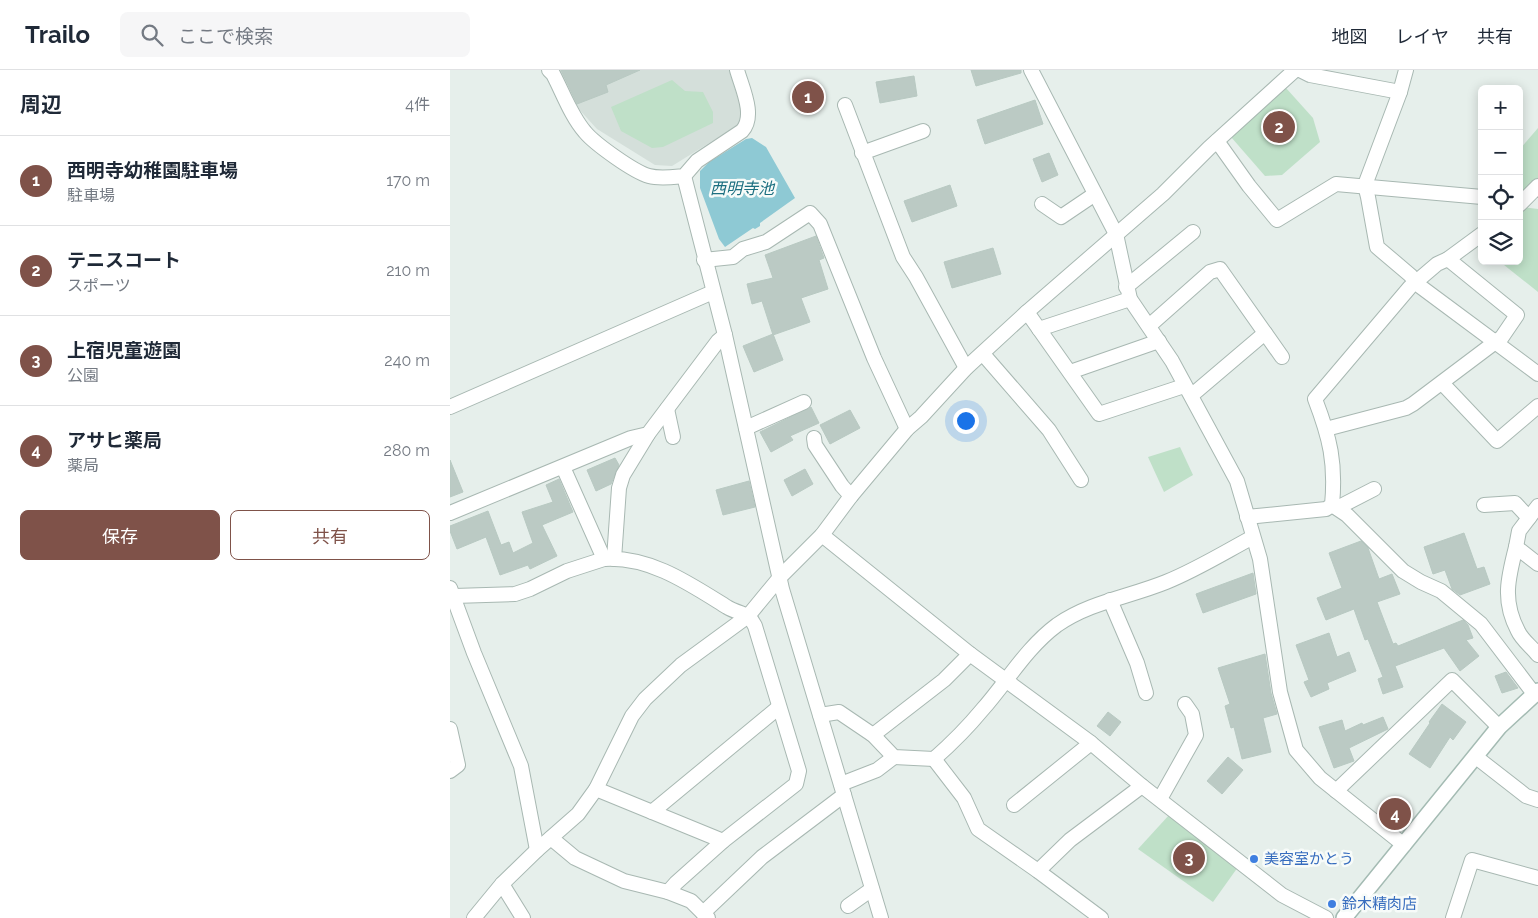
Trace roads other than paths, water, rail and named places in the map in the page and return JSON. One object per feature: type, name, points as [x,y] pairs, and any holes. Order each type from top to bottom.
[{"type":"street","points":[[548,70],[553,74],[584,132],[636,169],[649,176],[669,178],[684,176],[697,161],[742,131],[746,126],[749,118],[737,70]]},
{"type":"street","points":[[1031,70],[1116,234],[1128,293],[1172,361],[1236,481],[1260,559],[1280,692],[1296,750],[1320,778],[1404,845]]},
{"type":"street","points":[[474,918],[502,884],[578,814],[596,789],[632,716],[645,699],[681,665],[748,616],[781,576],[822,535],[851,496],[907,429],[921,417],[966,368],[1027,312],[1163,194],[1217,141],[1295,70]]},
{"type":"street","points":[[1300,70],[1310,75],[1400,92]]},
{"type":"street","points":[[1406,70],[1400,92],[1365,186],[1377,247],[1416,282],[1494,343],[1538,374]]},
{"type":"street","points":[[845,105],[903,257],[966,368]]},
{"type":"street","points":[[862,153],[923,131]]},
{"type":"street","points":[[1217,141],[1248,186],[1277,220],[1336,184],[1478,197]]},
{"type":"street","points":[[684,176],[704,260],[725,335],[781,576],[782,589],[881,918]]},
{"type":"street","points":[[1523,200],[1538,186]]},
{"type":"street","points":[[1042,204],[1061,217],[1095,194]]},
{"type":"street","points":[[1523,202],[1538,204]]},
{"type":"street","points":[[704,260],[732,257],[743,249],[766,242],[810,213],[820,224],[874,358],[907,429]]},
{"type":"street","points":[[1040,329],[1128,293],[1193,232]]},
{"type":"street","points":[[1335,507],[1334,465],[1326,429],[1315,399],[1410,287],[1437,264],[1448,259],[1478,237]]},
{"type":"street","points":[[1326,429],[1406,408],[1502,337],[1517,315],[1448,259]]},
{"type":"street","points":[[1149,326],[1210,272],[1220,268],[1282,357]]},
{"type":"street","points":[[450,407],[713,292]]},
{"type":"street","points":[[1027,312],[1099,414],[1188,391],[1265,333]]},
{"type":"street","points":[[609,559],[619,488],[623,475],[648,434],[718,341],[725,335]]},
{"type":"street","points":[[1070,372],[1159,341]]},
{"type":"street","points":[[983,354],[1048,430],[1081,480]]},
{"type":"street","points":[[1442,383],[1497,441],[1538,406]]},
{"type":"street","points":[[746,428],[804,402]]},
{"type":"street","points":[[667,409],[673,437]]},
{"type":"street","points":[[450,513],[631,438],[648,434]]},
{"type":"street","points":[[814,438],[814,445],[851,496]]},
{"type":"street","points":[[563,467],[609,559]]},
{"type":"street","points":[[1247,517],[1326,509],[1335,507],[1374,489]]},
{"type":"street","points":[[1484,505],[1515,503],[1529,518]]},
{"type":"street","points":[[1538,506],[1519,531],[1507,589],[1510,611],[1518,632],[1538,655]]},
{"type":"street","points":[[1335,507],[1347,515],[1403,571],[1441,591],[1481,624],[1536,694],[1499,727],[1344,918]]},
{"type":"street","points":[[822,535],[970,654],[1091,743],[1142,786],[1282,895],[1326,918]]},
{"type":"street","points":[[551,838],[575,858],[624,881],[668,892],[691,901],[706,915],[762,857],[842,790],[877,770],[894,757],[934,759],[982,710],[1005,680],[1042,638],[1057,625],[1087,607],[1164,583],[1253,537]]},
{"type":"street","points":[[1516,547],[1538,564]]},
{"type":"street","points":[[537,850],[522,766],[474,653],[452,592],[515,594],[567,571],[609,559],[643,564],[681,578],[736,612],[748,616],[755,626],[799,771],[796,784],[723,842],[668,892]]},
{"type":"street","points":[[1110,600],[1137,663],[1146,693]]},
{"type":"street","points":[[873,735],[944,680],[970,654]]},
{"type":"street","points":[[1336,791],[1452,680],[1499,727]]},
{"type":"street","points":[[1160,799],[1196,735],[1192,714],[1185,704]]},
{"type":"street","points":[[652,812],[779,707]]},
{"type":"street","points":[[820,715],[839,712],[873,735],[894,757]]},
{"type":"street","points":[[450,729],[458,765],[450,771]]},
{"type":"street","points":[[1014,805],[1091,743]]},
{"type":"street","points":[[1476,756],[1526,796],[1538,800]]},
{"type":"street","points":[[934,759],[964,798],[978,829],[1101,918]]},
{"type":"street","points":[[1038,871],[1070,840],[1142,786]]},
{"type":"street","points":[[596,789],[723,842]]},
{"type":"street","points":[[1453,918],[1472,860],[1538,878]]},
{"type":"street","points":[[502,884],[523,918]]},
{"type":"street","points":[[848,906],[872,889]]},
{"type":"water","name":"西明寺池","points":[[752,138],[766,147],[795,198],[760,223],[760,226],[755,229],[753,228],[725,247],[719,239],[700,188],[700,171],[709,162],[746,139]]},
{"type":"place","name":"西明寺幼稚園駐車場","points":[[808,97]]},
{"type":"place","name":"テニスコート","points":[[1279,127]]},
{"type":"place","name":"アサヒ薬局","points":[[1395,814]]},
{"type":"place","name":"上宿児童遊園","points":[[1189,858]]},
{"type":"place","name":"美容室かとう","points":[[1254,859]]},
{"type":"place","name":"鈴木精肉店","points":[[1332,904]]}]
